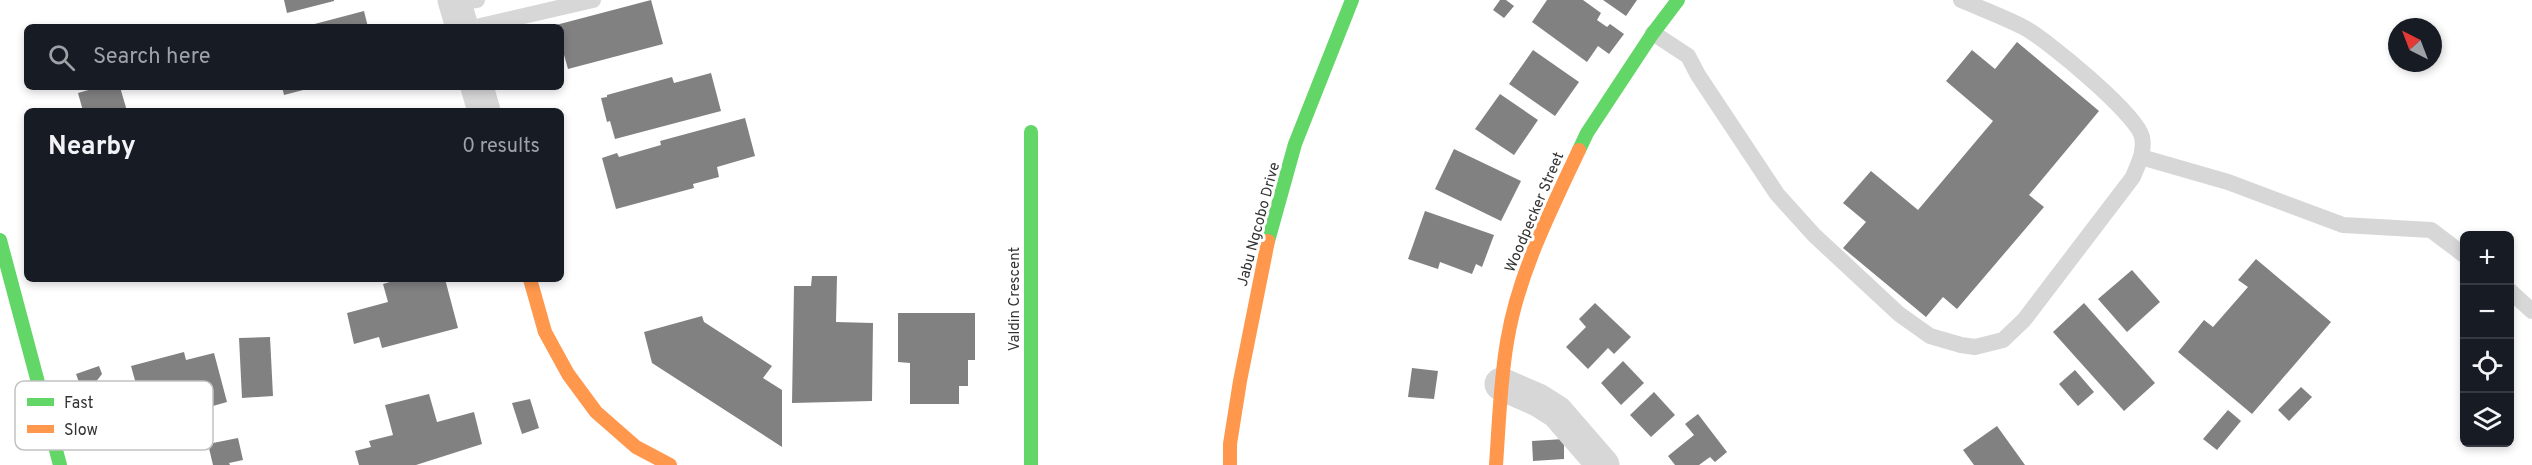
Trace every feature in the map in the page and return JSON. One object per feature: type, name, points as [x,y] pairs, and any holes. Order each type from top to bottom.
[{"type":"street","name":"Jabu Ngcobo Drive","points":[[1230,465],[1230,444],[1252,311],[1281,192],[1316,85],[1352,0]]},
{"type":"street","name":"Woodpecker Street","points":[[1496,465],[1501,384],[1507,340],[1522,281],[1548,216],[1587,133],[1653,33],[1678,0]]},
{"type":"street","points":[[478,90],[483,108]]},
{"type":"street","name":"Valdin Crescent","points":[[1031,132],[1031,465]]},
{"type":"street","points":[[0,240],[38,381]]},
{"type":"street","points":[[531,282],[546,332],[568,374],[596,412],[636,447],[670,465]]},
{"type":"street","points":[[1501,384],[1538,400],[1557,412],[1603,465]]},
{"type":"street","points":[[56,450],[60,465]]},
{"type":"lane","points":[[465,12],[593,0]]},
{"type":"lane","points":[[1653,33],[1688,56],[1698,75],[1777,195],[1814,235],[1899,314],[1930,336],[1975,347],[2003,340],[2024,320],[2133,177],[2144,150],[2138,126],[2116,103],[2056,51],[2026,28],[1961,0]]},
{"type":"lane","points":[[2140,157],[2228,182],[2343,225],[2431,230],[2460,252]]},
{"type":"lane","points":[[2514,295],[2532,311]]},
{"type":"building","points":[[284,0],[334,0],[334,1],[287,13]]},
{"type":"building","points":[[651,0],[663,44],[568,69],[564,55],[564,24],[560,24]]},
{"type":"building","points":[[1500,0],[1506,0],[1514,6],[1504,18],[1493,10]]},
{"type":"building","points":[[1547,0],[1583,0],[1601,13],[1597,20],[1607,27],[1610,24],[1624,34],[1609,54],[1598,46],[1587,62],[1532,22]]},
{"type":"building","points":[[1603,0],[1637,0],[1626,16]]},
{"type":"building","points":[[364,11],[367,24],[315,24]]},
{"type":"building","points":[[2017,42],[2099,111],[2029,195],[2044,207],[1957,309],[1943,297],[1926,317],[1843,248],[1866,222],[1843,203],[1871,171],[1918,210],[1993,121],[1946,81],[1972,50],[1995,69]]},
{"type":"building","points":[[1533,50],[1579,82],[1555,116],[1509,84]]},
{"type":"building","points":[[711,73],[721,111],[615,139],[610,121],[607,122],[601,98],[672,77],[674,83]]},
{"type":"building","points":[[88,90],[121,90],[126,108],[82,108],[78,93]]},
{"type":"building","points":[[283,90],[303,90],[284,95]]},
{"type":"building","points":[[1500,94],[1538,120],[1514,155],[1475,129]]},
{"type":"building","points":[[745,118],[755,156],[717,167],[719,177],[693,184],[694,188],[616,209],[602,158],[617,153],[619,157],[661,145],[660,141]]},
{"type":"building","points":[[1454,149],[1521,181],[1501,221],[1435,189]]},
{"type":"building","points":[[1425,211],[1494,235],[1482,267],[1476,264],[1472,274],[1440,262],[1438,269],[1408,259]]},
{"type":"building","points":[[2256,259],[2331,322],[2252,414],[2178,352],[2204,320],[2213,327],[2248,287],[2238,280]]},
{"type":"building","points":[[2132,270],[2160,302],[2127,332],[2098,299]]},
{"type":"building","points":[[812,276],[837,276],[836,322],[873,323],[872,401],[792,403],[794,286],[811,286]]},
{"type":"building","points":[[446,282],[458,328],[382,348],[379,337],[354,344],[347,313],[388,302],[383,284]]},
{"type":"building","points":[[1595,303],[1631,337],[1614,354],[1608,348],[1588,369],[1566,347],[1586,327],[1579,319]]},
{"type":"building","points":[[2084,303],[2155,383],[2124,411],[2053,332]]},
{"type":"building","points":[[898,313],[975,313],[975,360],[968,360],[968,386],[959,386],[959,404],[910,404],[910,363],[898,362]]},
{"type":"building","points":[[702,316],[704,322],[772,366],[763,378],[782,390],[782,447],[652,363],[644,332]]},
{"type":"building","points":[[270,337],[273,396],[242,398],[239,338]]},
{"type":"building","points":[[184,352],[186,360],[214,353],[227,402],[213,406],[213,381],[135,381],[131,366]]},
{"type":"building","points":[[1623,361],[1644,383],[1621,405],[1601,383]]},
{"type":"building","points":[[99,366],[102,374],[97,381],[79,381],[76,374]]},
{"type":"building","points":[[1412,368],[1438,371],[1434,399],[1408,397]]},
{"type":"building","points":[[2075,370],[2094,392],[2078,406],[2059,384]]},
{"type":"building","points":[[2301,387],[2312,397],[2289,421],[2278,410]]},
{"type":"building","points":[[1654,392],[1675,415],[1651,437],[1630,415]]},
{"type":"building","points":[[429,394],[437,422],[474,412],[482,444],[416,465],[359,465],[355,451],[371,447],[369,441],[393,435],[385,405]]},
{"type":"building","points":[[530,399],[539,428],[522,434],[512,403]]},
{"type":"building","points":[[2228,410],[2241,421],[2217,450],[2203,439]]},
{"type":"building","points":[[1698,414],[1727,452],[1715,462],[1710,457],[1699,465],[1675,465],[1668,456],[1694,435],[1685,424]]},
{"type":"building","points":[[1997,426],[2025,465],[1974,465],[1963,450]]},
{"type":"building","points":[[238,438],[243,460],[229,463],[230,465],[213,465],[209,450],[213,450],[213,443]]},
{"type":"building","points":[[1564,439],[1564,459],[1533,461],[1532,441]]},
{"type":"traffic: fast","points":[[1268,241],[1295,144],[1352,0]]},
{"type":"traffic: fast","points":[[1579,150],[1587,133],[1653,33],[1678,0]]},
{"type":"traffic: fast","points":[[1031,132],[1031,465]]},
{"type":"traffic: fast","points":[[0,240],[38,381]]},
{"type":"traffic: fast","points":[[56,450],[60,465]]},
{"type":"traffic: slow","points":[[1496,465],[1503,373],[1512,317],[1536,244],[1579,150]]},
{"type":"traffic: slow","points":[[1230,465],[1230,444],[1240,381],[1268,241]]},
{"type":"traffic: slow","points":[[531,282],[545,332],[568,374],[596,412],[636,447],[670,465]]}]
